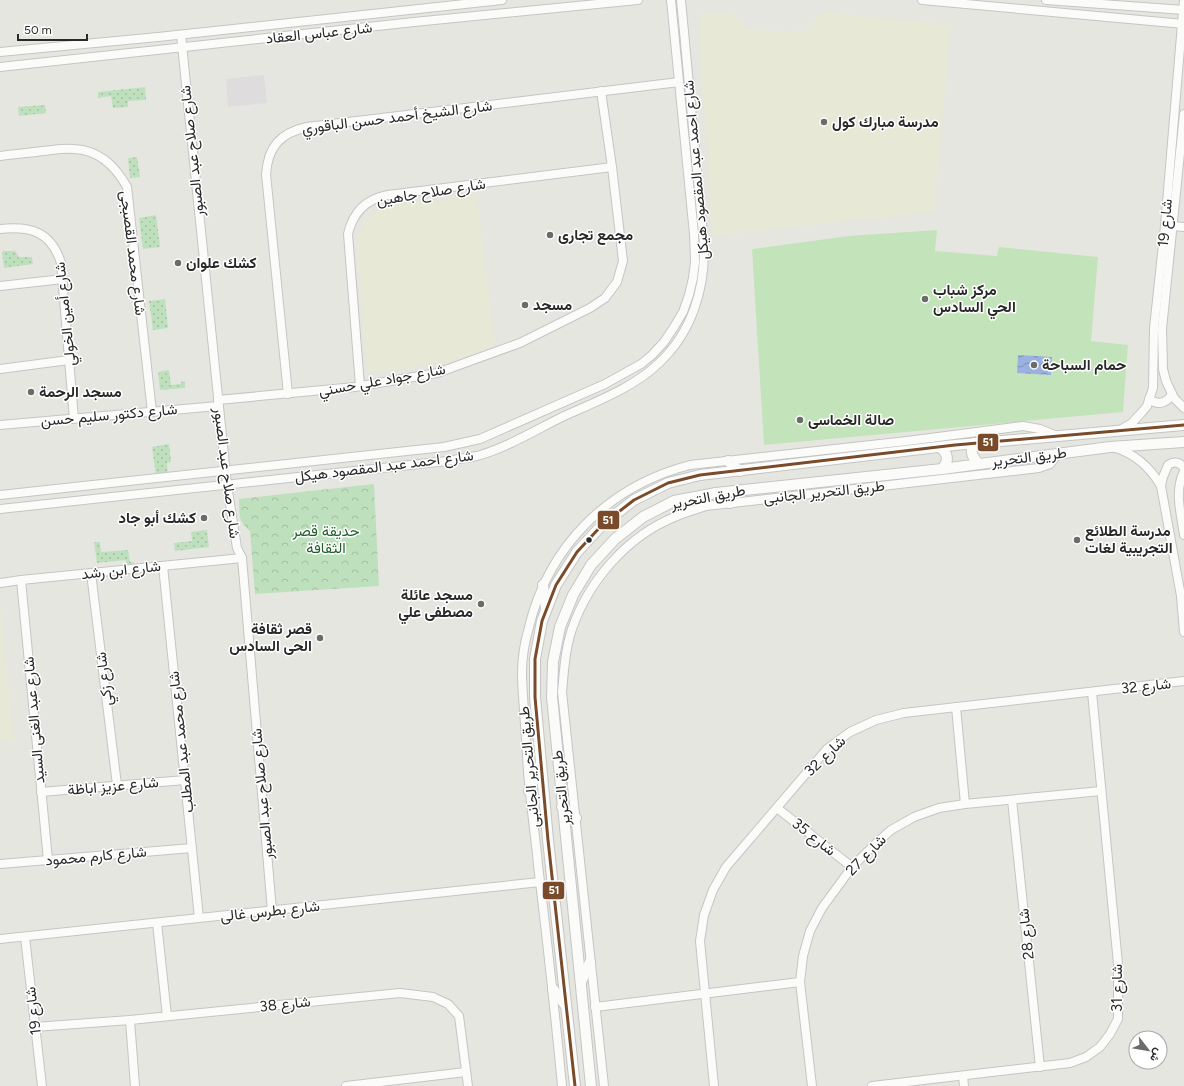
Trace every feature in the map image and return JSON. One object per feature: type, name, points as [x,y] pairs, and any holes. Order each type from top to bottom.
[{"type":"street","name":"شارع عباس العقاد","points":[[0,52],[181,35],[502,0]]},
{"type":"street","name":"شارع عباس العقاد","points":[[0,67],[638,0]]},
{"type":"street","name":"شارع احمد عبد المقصود هيكل","points":[[0,495],[226,472],[444,447],[480,439],[605,384],[641,364],[664,342],[683,312],[690,289],[695,262],[694,234],[671,0]]},
{"type":"street","name":"شارع احمد عبد المقصود هيكل","points":[[0,509],[447,461],[476,456],[497,449],[617,391],[644,375],[659,363],[683,334],[698,300],[704,263],[703,237],[681,0]]},
{"type":"street","points":[[922,0],[1182,23]]},
{"type":"street","points":[[1046,0],[1183,10]]},
{"type":"street","name":"شارع 19","points":[[1118,431],[1132,423],[1147,406],[1153,388],[1184,0]]},
{"type":"street","name":"شارع صلاح عبد الصبور","points":[[181,35],[227,485],[237,548],[242,558],[272,911]]},
{"type":"street","name":"شارع الشيخ أحمد حسن الباقوري","points":[[288,394],[266,174],[270,152],[277,142],[285,135],[296,129],[307,127],[679,82]]},
{"type":"street","name":"شارع جواد علي حسني","points":[[218,403],[360,386],[425,376],[449,369],[526,339],[594,306],[605,298],[617,282],[623,261],[601,91]]},
{"type":"street","name":"شارع 19","points":[[1184,114],[1174,226],[1158,328],[1166,381],[1172,394],[1184,408]]},
{"type":"street","name":"شارع محمد القصبجى","points":[[0,156],[74,149],[92,153],[113,167],[127,187],[152,412]]},
{"type":"street","name":"شارع صلاح جاهين","points":[[360,386],[348,234],[354,217],[366,203],[379,197],[612,168]]},
{"type":"street","points":[[1174,226],[1184,227]]},
{"type":"street","name":"شارع أمين الخولي","points":[[0,229],[26,228],[35,231],[44,236],[51,243],[59,256],[63,279],[74,419]]},
{"type":"street","points":[[0,286],[63,279]]},
{"type":"street","points":[[652,355],[659,363]]},
{"type":"street","points":[[0,369],[70,360]]},
{"type":"street","points":[[1150,399],[1155,402],[1162,403],[1168,400],[1172,394]]},
{"type":"street","name":"شارع دكتور سليم حسن","points":[[0,425],[152,412],[218,403]]},
{"type":"street","name":"طريق التحرير","points":[[575,1086],[541,763],[535,697],[535,659],[542,621],[556,585],[577,552],[603,524],[634,500],[668,483],[700,475],[974,443],[1184,425]]},
{"type":"street","name":"طريق التحرير الجانبى","points":[[562,1086],[530,791],[522,671],[526,640],[533,612],[543,584],[558,558],[575,536],[599,511],[627,491],[642,482],[675,469],[690,465],[907,441],[1023,426],[1040,429],[1058,436]]},
{"type":"street","name":"طريق التحرير","points":[[591,1086],[552,697],[553,662],[560,627],[573,595],[591,565],[615,539],[643,517],[674,501],[716,493],[942,469],[1113,447],[1184,442]]},
{"type":"street","points":[[974,443],[972,453],[974,459],[979,464]]},
{"type":"street","points":[[444,447],[447,461]]},
{"type":"street","points":[[939,447],[944,451],[947,457],[946,463],[942,469]]},
{"type":"street","points":[[1113,447],[1122,450],[1137,459],[1151,471],[1161,486]]},
{"type":"street","name":"طريق التحرير الجانبى","points":[[604,1086],[562,692],[564,661],[572,630],[584,601],[601,574],[623,550],[648,531],[676,516],[706,506],[1040,468],[1050,464],[1058,454]]},
{"type":"street","points":[[728,461],[740,471]]},
{"type":"street","points":[[1184,468],[1182,465],[1176,463],[1168,465],[1162,477],[1161,486],[1182,596],[1184,632]]},
{"type":"street","points":[[1184,471],[1179,484],[1178,492],[1184,535]]},
{"type":"street","points":[[716,493],[730,503]]},
{"type":"street","name":"شارع ابن رشد","points":[[0,583],[242,558]]},
{"type":"street","name":"شارع محمد عبد المطلب","points":[[163,566],[200,918]]},
{"type":"street","name":"شارع زكي","points":[[91,573],[117,785]]},
{"type":"street","name":"شارع عبد الغنى السيد","points":[[21,580],[48,860]]},
{"type":"street","points":[[543,584],[547,610]]},
{"type":"street","name":"شارع 32","points":[[714,1086],[700,941],[704,914],[713,890],[726,867],[827,749],[850,732],[876,720],[904,713],[1184,681]]},
{"type":"street","name":"شارع 31","points":[[872,1086],[1070,1063],[1086,1057],[1100,1047],[1110,1034],[1118,1019],[1118,964],[1092,692]]},
{"type":"street","points":[[956,707],[965,804]]},
{"type":"street","points":[[530,791],[541,763]]},
{"type":"street","name":"شارع عزيز اباظة","points":[[41,792],[185,780]]},
{"type":"street","name":"شارع 27","points":[[812,1086],[800,982],[803,956],[810,931],[822,908],[852,867],[891,830],[914,817],[939,808],[965,804],[1101,791]]},
{"type":"street","name":"شارع 28","points":[[1012,800],[1040,1067]]},
{"type":"street","points":[[562,807],[576,818]]},
{"type":"street","name":"شارع 35","points":[[777,808],[852,867]]},
{"type":"street","name":"شارع كارم محمود","points":[[0,864],[192,848]]},
{"type":"street","name":"شارع بطرس غالى","points":[[0,939],[540,882]]},
{"type":"street","points":[[158,923],[167,1016]]},
{"type":"street","name":"شارع 19","points":[[25,937],[42,1086]]},
{"type":"street","points":[[581,982],[590,962]]},
{"type":"street","points":[[595,1007],[800,982]]},
{"type":"street","points":[[552,989],[566,1007]]},
{"type":"street","name":"شارع 38","points":[[35,1027],[130,1020],[400,993],[433,997],[448,1004],[459,1016],[468,1086]]},
{"type":"street","points":[[130,1020],[135,1086]]},
{"type":"street","points":[[571,1052],[576,1056],[587,1052]]},
{"type":"street","points":[[346,1086],[466,1072]]},
{"type":"street","points":[[963,1076],[964,1086]]},
{"type":"street","points":[[575,1086],[582,1081],[589,1082],[591,1086]]},
{"type":"shaded area","name":"مدرسة مبارك كول","points":[[825,12],[951,25],[934,212],[712,236],[698,14],[733,14],[748,30],[803,32]]},
{"type":"shaded area","points":[[264,75],[267,103],[228,107],[226,79]]},
{"type":"shaded area","points":[[477,195],[495,345],[455,361],[368,373],[357,255],[358,235],[368,218],[384,207]]},
{"type":"shaded area","points":[[0,599],[14,741],[0,742]]},
{"type":"green space","points":[[145,87],[146,100],[128,101],[128,107],[113,108],[111,96],[98,98],[98,92]]},
{"type":"green space","points":[[45,105],[46,113],[19,116],[18,107]]},
{"type":"green space","points":[[137,157],[140,177],[130,178],[128,158]]},
{"type":"green space","points":[[156,215],[160,247],[143,249],[139,218]]},
{"type":"green space","name":"مركز شباب الحي السادس","points":[[937,230],[935,251],[997,256],[999,247],[1098,257],[1091,341],[1128,345],[1123,412],[764,445],[752,249],[849,236]]},
{"type":"green space","points":[[3,251],[15,251],[19,257],[32,257],[33,264],[4,268]]},
{"type":"green space","points":[[165,299],[168,328],[153,330],[149,301]]},
{"type":"green space","points":[[169,370],[171,385],[181,384],[181,382],[185,381],[185,388],[160,390],[158,372]]},
{"type":"green space","points":[[169,444],[171,462],[167,463],[168,475],[156,476],[152,447]]},
{"type":"green space","name":"حديقة قصر الثقافة","points":[[374,484],[379,586],[255,594],[250,531],[241,521],[239,514],[239,499]]},
{"type":"green space","points":[[207,530],[209,547],[175,551],[174,543],[192,541],[191,532]]},
{"type":"green space","points":[[94,542],[100,542],[101,552],[128,550],[130,562],[133,562],[134,567],[127,568],[126,560],[97,563]]},
{"type":"water","name":"حمام السباحة","points":[[1018,355],[1052,357],[1051,375],[1017,373]]},
{"type":"transit line","name":"51","points":[[575,1086],[548,840],[535,697],[535,659],[542,621],[556,585],[577,552],[603,524],[634,500],[668,483],[700,475],[955,445],[1184,425]]},
{"type":"place","name":"مدرسة مبارك كول","points":[[824,122]]},
{"type":"place","name":"مجمع تجارى","points":[[550,235]]},
{"type":"place","name":"كشك علوان","points":[[178,263]]},
{"type":"place","name":"مركز شباب الحي السادس","points":[[925,299]]},
{"type":"place","name":"مسجد","points":[[525,305]]},
{"type":"place","name":"حمام السباحة","points":[[1034,365]]},
{"type":"place","name":"مسجد الرحمة","points":[[31,392]]},
{"type":"place","name":"صالة الخماسى","points":[[800,420]]},
{"type":"place","name":"كشك أبو جاد","points":[[204,518]]},
{"type":"place","name":"مدرسة الطلائع التجريبية لغات","points":[[1077,540]]},
{"type":"place","name":"مسجد عائلة مصطفى علي","points":[[481,604]]},
{"type":"place","name":"قصر ثقافة الحى السادس","points":[[320,638]]}]
